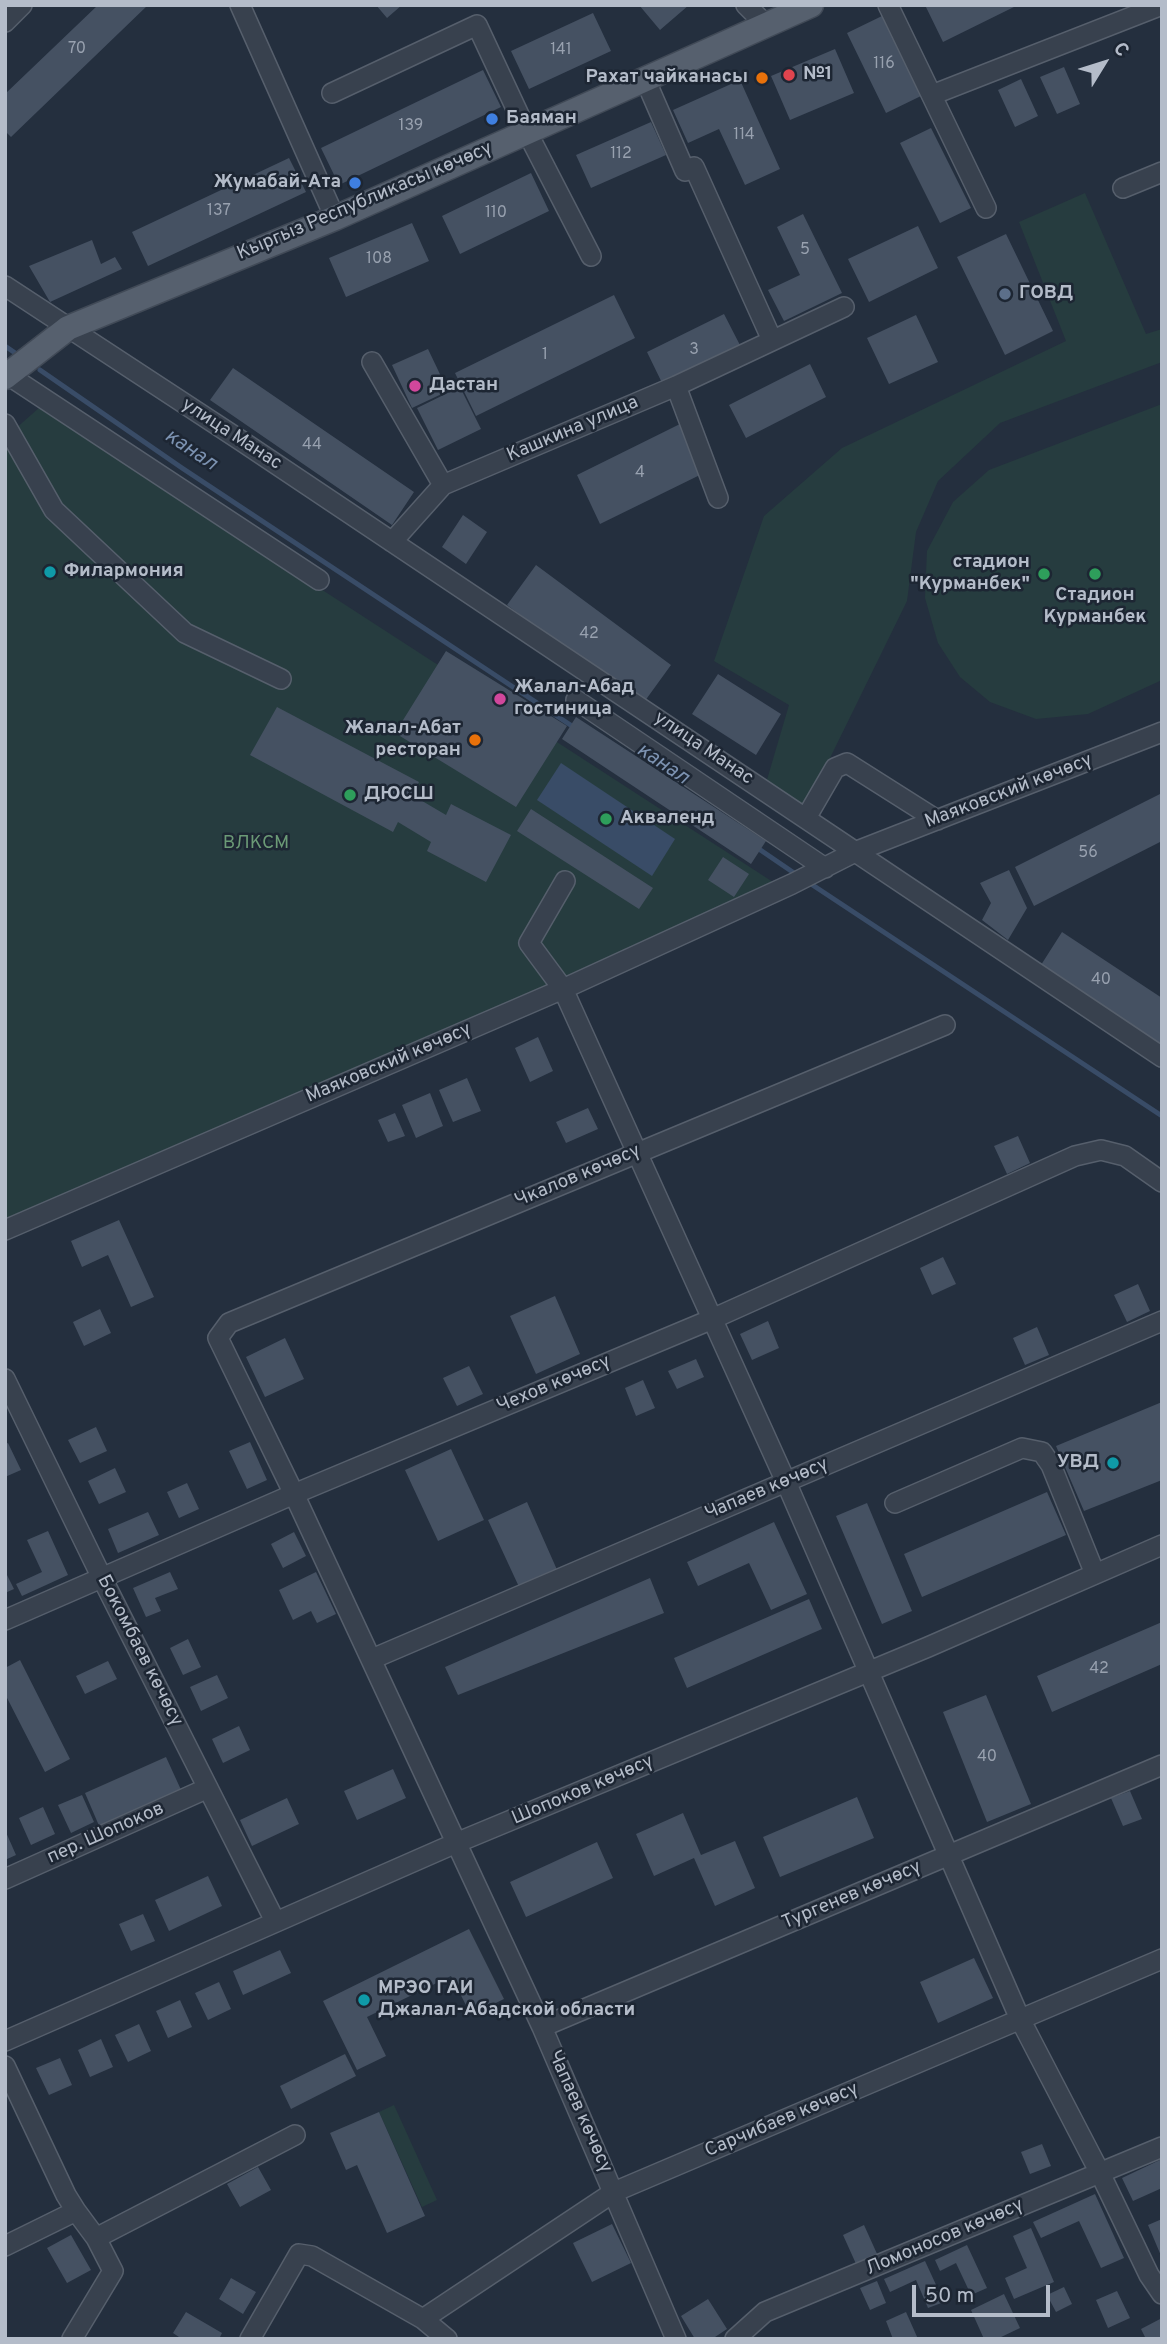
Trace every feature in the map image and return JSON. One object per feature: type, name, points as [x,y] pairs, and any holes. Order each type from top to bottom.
[{"type":"main road","name":"Кыргыз Республикасы көчөсү","points":[[7,376],[68,328],[335,218],[811,5]]},
{"type":"street","points":[[5,22],[22,5]]},
{"type":"street","points":[[240,5],[335,218]]},
{"type":"street","points":[[746,5],[766,25]]},
{"type":"street","points":[[888,5],[986,208]]},
{"type":"street","points":[[932,95],[1162,5]]},
{"type":"street","points":[[332,93],[477,25],[527,132],[591,256]]},
{"type":"street","points":[[645,79],[685,171],[694,167],[772,340]]},
{"type":"street","points":[[1123,188],[1162,172]]},
{"type":"street","name":"улица Манас","points":[[5,286],[392,541],[1162,1057]]},
{"type":"street","name":"Кашкина улица","points":[[392,541],[443,485],[677,386],[844,307]]},
{"type":"street","points":[[372,362],[443,485]]},
{"type":"street","points":[[7,376],[319,580]]},
{"type":"street","points":[[677,386],[718,498]]},
{"type":"street","points":[[5,424],[54,510],[185,633],[281,679]]},
{"type":"street","points":[[576,700],[823,869]]},
{"type":"street","name":"Маяковский көчөсү","points":[[5,1230],[562,989],[792,884],[857,851],[1162,732]]},
{"type":"street","points":[[806,818],[835,768],[847,763],[937,820]]},
{"type":"street","points":[[565,881],[529,943],[562,989],[710,1320],[786,1482],[1020,2019],[1100,2173],[1149,2275],[1162,2294]]},
{"type":"street","name":"Чкалов көчөсү","points":[[218,1338],[229,1323],[945,1024]]},
{"type":"street","name":"Чехов көчөсү","points":[[5,1620],[294,1494],[710,1320],[1075,1156],[1101,1150],[1125,1156],[1162,1182]]},
{"type":"street","name":"Чапаев көчөсү","points":[[372,1660],[1162,1321]]},
{"type":"street","name":"Чапаев көчөсү","points":[[218,1338],[294,1494],[542,2027],[676,2339]]},
{"type":"street","name":"Бокомбаев көчөсү","points":[[5,1379],[275,1921]]},
{"type":"street","points":[[895,1503],[1022,1448],[1042,1452],[1051,1465],[1095,1574]]},
{"type":"street","name":"Шопоков көчөсү","points":[[5,2040],[456,1843],[869,1671],[1162,1545]]},
{"type":"street","name":"Тургенев көчөсү","points":[[542,2027],[1162,1765]]},
{"type":"street","name":"пер. Шопоков","points":[[5,1879],[208,1788]]},
{"type":"street","name":"Сарчибаев көчөсү","points":[[423,2319],[614,2192],[1162,1959]]},
{"type":"street","points":[[5,2066],[66,2195],[96,2238],[113,2271],[72,2339]]},
{"type":"street","points":[[96,2238],[295,2135]]},
{"type":"street","name":"Ломоносов көчөсү","points":[[735,2339],[765,2312],[1162,2147]]},
{"type":"street","points":[[5,2246],[76,2211]]},
{"type":"street","points":[[250,2339],[299,2254],[312,2256],[423,2319],[447,2339]]},
{"type":"green space","points":[[1085,193],[1146,334],[1162,329],[1162,362],[1000,423],[938,481],[916,532],[907,601],[805,809],[766,783],[789,705],[714,661],[764,516],[842,448],[1066,341],[1019,222]]},
{"type":"green space","name":"стадион \"Курманбек\"","points":[[1162,404],[1162,680],[1088,714],[1036,719],[990,702],[960,677],[938,643],[925,598],[927,551],[953,502],[989,470]]},
{"type":"green space","name":"ВЛКСМ","points":[[40,407],[776,884],[573,979],[5,1220],[5,438]]},
{"type":"green space","points":[[394,2105],[437,2200],[422,2207],[379,2112]]},
{"type":"water","name":"Акваленд","points":[[561,763],[675,839],[652,876],[537,800]]},
{"type":"building","points":[[98,5],[148,5],[11,137],[5,131],[5,94]]},
{"type":"building","points":[[376,5],[402,5],[387,18]]},
{"type":"building","points":[[639,5],[689,5],[660,30]]},
{"type":"building","points":[[925,5],[1018,5],[943,42]]},
{"type":"building","points":[[593,13],[611,51],[529,89],[511,51]]},
{"type":"building","points":[[882,16],[921,96],[886,113],[847,33]]},
{"type":"building","points":[[835,49],[854,93],[790,120],[771,76]]},
{"type":"building","points":[[1064,67],[1080,104],[1057,114],[1040,77]]},
{"type":"building","points":[[483,70],[501,107],[339,185],[321,148]]},
{"type":"building","points":[[1021,79],[1038,116],[1015,127],[998,90]]},
{"type":"building","points":[[740,80],[780,169],[745,185],[719,129],[688,143],[673,110]]},
{"type":"building","points":[[651,122],[666,155],[591,188],[576,155]]},
{"type":"building","points":[[931,128],[971,208],[940,223],[900,143]]},
{"type":"building","points":[[289,158],[306,192],[148,266],[132,232]]},
{"type":"building","points":[[531,173],[549,211],[460,254],[442,216]]},
{"type":"building","points":[[803,214],[842,293],[784,321],[768,290],[800,275],[777,227]]},
{"type":"building","points":[[412,223],[429,261],[346,297],[329,258]]},
{"type":"building","points":[[918,226],[938,268],[869,302],[848,259]]},
{"type":"building","name":"ГОВД","points":[[1006,234],[1053,331],[1005,355],[957,257]]},
{"type":"building","points":[[92,240],[101,264],[115,257],[122,269],[50,302],[29,266]]},
{"type":"building","points":[[614,295],[635,338],[476,416],[455,373]]},
{"type":"building","points":[[724,314],[742,349],[664,387],[647,352]]},
{"type":"building","points":[[916,315],[938,362],[889,384],[867,338]]},
{"type":"building","points":[[428,349],[448,391],[412,408],[392,365]]},
{"type":"building","points":[[810,364],[826,397],[746,438],[729,405]]},
{"type":"building","points":[[233,368],[414,492],[392,525],[210,400]]},
{"type":"building","points":[[460,387],[481,429],[438,450],[417,408]]},
{"type":"building","points":[[680,424],[704,473],[600,524],[577,475]]},
{"type":"building","points":[[463,515],[487,532],[466,564],[442,547]]},
{"type":"building","points":[[536,565],[671,665],[642,705],[507,605]]},
{"type":"building","name":"Жалал-Абат ресторан","points":[[446,651],[567,726],[516,807],[395,733]]},
{"type":"building","points":[[718,674],[781,714],[756,755],[692,714]]},
{"type":"building","points":[[277,707],[419,782],[412,795],[446,815],[451,804],[511,835],[486,882],[427,851],[431,842],[398,822],[393,832],[250,755]]},
{"type":"building","points":[[576,717],[766,841],[751,864],[562,739]]},
{"type":"building","points":[[1162,793],[1162,841],[1034,906],[1015,867]]},
{"type":"building","points":[[531,809],[653,888],[639,909],[517,831]]},
{"type":"building","points":[[723,857],[749,874],[734,897],[708,880]]},
{"type":"building","points":[[1009,870],[1027,908],[1008,940],[982,920],[991,903],[980,883]]},
{"type":"building","points":[[1062,932],[1162,998],[1162,1045],[1041,965]]},
{"type":"building","points":[[538,1037],[553,1071],[530,1082],[515,1048]]},
{"type":"building","points":[[467,1078],[481,1111],[453,1122],[439,1090]]},
{"type":"building","points":[[430,1093],[443,1126],[416,1138],[402,1105]]},
{"type":"building","points":[[588,1108],[598,1129],[566,1143],[556,1122]]},
{"type":"building","points":[[395,1113],[405,1136],[388,1142],[378,1120]]},
{"type":"building","points":[[1018,1136],[1030,1163],[1007,1174],[994,1146]]},
{"type":"building","points":[[119,1220],[154,1297],[131,1307],[108,1255],[82,1267],[71,1241]]},
{"type":"building","points":[[943,1257],[956,1284],[932,1295],[920,1268]]},
{"type":"building","points":[[1138,1284],[1150,1311],[1127,1322],[1114,1295]]},
{"type":"building","points":[[555,1296],[580,1354],[536,1374],[510,1316]]},
{"type":"building","points":[[100,1309],[111,1333],[84,1346],[73,1322]]},
{"type":"building","points":[[768,1321],[779,1348],[752,1360],[740,1334]]},
{"type":"building","points":[[1037,1327],[1049,1355],[1025,1365],[1013,1338]]},
{"type":"building","points":[[285,1338],[304,1379],[265,1397],[246,1357]]},
{"type":"building","points":[[696,1359],[704,1377],[677,1389],[668,1371]]},
{"type":"building","points":[[469,1366],[483,1394],[457,1406],[443,1378]]},
{"type":"building","points":[[643,1380],[655,1408],[636,1416],[625,1388]]},
{"type":"building","name":"УВД","points":[[1162,1402],[1162,1480],[1084,1511],[1056,1446]]},
{"type":"building","points":[[96,1427],[107,1451],[80,1463],[68,1440]]},
{"type":"building","points":[[250,1442],[267,1480],[247,1489],[229,1451]]},
{"type":"building","points":[[8,1443],[21,1470],[5,1477],[5,1444]]},
{"type":"building","points":[[451,1449],[484,1520],[438,1541],[405,1470]]},
{"type":"building","points":[[115,1468],[126,1492],[99,1504],[88,1481]]},
{"type":"building","points":[[187,1483],[199,1509],[179,1518],[167,1492]]},
{"type":"building","points":[[1047,1492],[1066,1535],[922,1597],[904,1554]]},
{"type":"building","points":[[527,1502],[558,1572],[520,1589],[488,1520]]},
{"type":"building","points":[[867,1503],[912,1611],[882,1624],[836,1516]]},
{"type":"building","points":[[148,1512],[159,1535],[118,1553],[108,1529]]},
{"type":"building","points":[[774,1522],[807,1594],[771,1610],[749,1563],[698,1586],[687,1562]]},
{"type":"building","points":[[48,1531],[68,1575],[22,1596],[16,1584],[42,1572],[27,1540]]},
{"type":"building","points":[[294,1532],[306,1556],[283,1568],[271,1544]]},
{"type":"building","points":[[5,1571],[14,1589],[5,1593]]},
{"type":"building","points":[[170,1572],[178,1589],[155,1598],[161,1611],[146,1617],[133,1588]]},
{"type":"building","points":[[316,1572],[336,1614],[317,1623],[311,1611],[293,1620],[279,1590]]},
{"type":"building","points":[[650,1578],[664,1613],[458,1695],[445,1667]]},
{"type":"building","points":[[809,1599],[822,1629],[687,1688],[674,1658]]},
{"type":"building","points":[[1162,1622],[1162,1664],[1052,1712],[1037,1676]]},
{"type":"building","points":[[188,1639],[201,1667],[183,1675],[170,1648]]},
{"type":"building","points":[[20,1660],[70,1759],[45,1772],[5,1694],[5,1668]]},
{"type":"building","points":[[108,1661],[117,1679],[85,1694],[76,1676]]},
{"type":"building","points":[[217,1675],[228,1698],[201,1711],[190,1687]]},
{"type":"building","points":[[986,1695],[1031,1804],[987,1822],[943,1712]]},
{"type":"building","points":[[239,1726],[250,1750],[223,1763],[212,1739]]},
{"type":"building","points":[[166,1757],[182,1792],[100,1828],[85,1793]]},
{"type":"building","points":[[393,1769],[406,1798],[357,1820],[344,1791]]},
{"type":"building","points":[[1130,1791],[1142,1819],[1123,1826],[1111,1798]]},
{"type":"building","points":[[82,1795],[94,1822],[71,1833],[58,1805]]},
{"type":"building","points":[[857,1797],[874,1838],[780,1877],[763,1837]]},
{"type":"building","points":[[287,1798],[299,1824],[252,1846],[240,1820]]},
{"type":"building","points":[[43,1807],[55,1834],[31,1845],[19,1818]]},
{"type":"building","points":[[683,1813],[701,1855],[735,1841],[755,1888],[715,1906],[694,1858],[654,1876],[636,1834]]},
{"type":"building","points":[[5,1830],[16,1855],[5,1860]]},
{"type":"building","points":[[597,1842],[613,1878],[526,1917],[510,1882]]},
{"type":"building","points":[[208,1876],[222,1906],[169,1931],[155,1900]]},
{"type":"building","points":[[143,1914],[155,1941],[131,1951],[119,1924]]},
{"type":"building","name":"МРЭО ГАИ Джалал-Абадской области","points":[[469,1929],[504,1999],[471,2015],[451,1976],[367,2017],[386,2056],[357,2070],[323,2001]]},
{"type":"building","points":[[280,1950],[291,1973],[243,1995],[233,1971]]},
{"type":"building","points":[[974,1958],[993,1998],[938,2023],[920,1982]]},
{"type":"building","points":[[219,1982],[231,2009],[208,2020],[195,1993]]},
{"type":"building","points":[[180,2000],[192,2027],[168,2038],[156,2011]]},
{"type":"building","points":[[139,2024],[151,2051],[128,2062],[115,2035]]},
{"type":"building","points":[[101,2039],[113,2067],[90,2077],[78,2050]]},
{"type":"building","points":[[345,2054],[356,2076],[291,2109],[280,2086]]},
{"type":"building","points":[[60,2058],[72,2085],[49,2095],[36,2068]]},
{"type":"building","points":[[379,2112],[425,2216],[387,2233],[357,2165],[346,2170],[330,2133]]},
{"type":"building","points":[[1042,2144],[1051,2166],[1030,2174],[1021,2152]]},
{"type":"building","points":[[1162,2159],[1162,2188],[1133,2201],[1122,2178]]},
{"type":"building","points":[[258,2167],[271,2190],[240,2207],[227,2184]]},
{"type":"building","points":[[1095,2194],[1124,2258],[1101,2268],[1079,2221],[1041,2238],[1033,2222]]},
{"type":"building","points":[[1162,2219],[1162,2258],[1148,2225]]},
{"type":"building","points":[[612,2224],[631,2263],[592,2282],[573,2243]]},
{"type":"building","points":[[864,2225],[878,2256],[857,2266],[843,2235]]},
{"type":"building","points":[[1031,2228],[1054,2282],[1014,2299],[1005,2278],[1027,2268],[1013,2236]]},
{"type":"building","points":[[71,2235],[91,2270],[67,2283],[47,2248]]},
{"type":"building","points":[[967,2245],[987,2288],[971,2295],[956,2263],[940,2271],[935,2260]]},
{"type":"building","points":[[925,2261],[944,2302],[928,2308],[916,2280],[890,2292],[884,2279]]},
{"type":"building","points":[[231,2278],[256,2292],[243,2314],[219,2299]]},
{"type":"building","points":[[877,2281],[886,2303],[870,2310],[860,2288]]},
{"type":"building","points":[[1064,2287],[1072,2304],[1056,2312],[1047,2295]]},
{"type":"building","points":[[1117,2291],[1130,2318],[1108,2328],[1096,2300]]},
{"type":"building","points":[[1004,2294],[1020,2328],[997,2339],[984,2339],[971,2310]]},
{"type":"building","points":[[708,2299],[727,2329],[712,2339],[695,2339],[681,2316]]},
{"type":"building","points":[[186,2312],[222,2333],[219,2339],[182,2339],[173,2333]]},
{"type":"building","points":[[906,2312],[918,2339],[893,2339],[886,2321]]},
{"type":"building","points":[[1162,2318],[1162,2339],[1146,2339],[1141,2329]]},
{"type":"waterway","name":"канал","points":[[5,346],[21,357]]},
{"type":"waterway","name":"канал","points":[[40,370],[182,468],[575,728]]},
{"type":"waterway","name":"канал","points":[[756,847],[797,875]]},
{"type":"waterway","name":"канал","points":[[808,882],[1162,1116]]},
{"type":"place","name":"№1","points":[[789,75]]},
{"type":"place","name":"Рахат чайканасы","points":[[762,78]]},
{"type":"place","name":"Баяман","points":[[492,119]]},
{"type":"place","name":"Жумабай-Ата","points":[[355,183]]},
{"type":"place","name":"ГОВД","points":[[1005,294]]},
{"type":"place","name":"Дастан","points":[[415,386]]},
{"type":"place","name":"Филармония","points":[[50,572]]},
{"type":"place","name":"стадион \"Курманбек\"","points":[[1044,574]]},
{"type":"place","name":"Стадион Курманбек","points":[[1095,574]]},
{"type":"place","name":"Жалал-Абад гостиница","points":[[500,699]]},
{"type":"place","name":"Жалал-Абат ресторан","points":[[475,740]]},
{"type":"place","name":"ДЮСШ","points":[[350,795]]},
{"type":"place","name":"Акваленд","points":[[606,819]]},
{"type":"place","name":"УВД","points":[[1113,1463]]},
{"type":"place","name":"МРЭО ГАИ Джалал-Абадской области","points":[[364,2000]]}]
